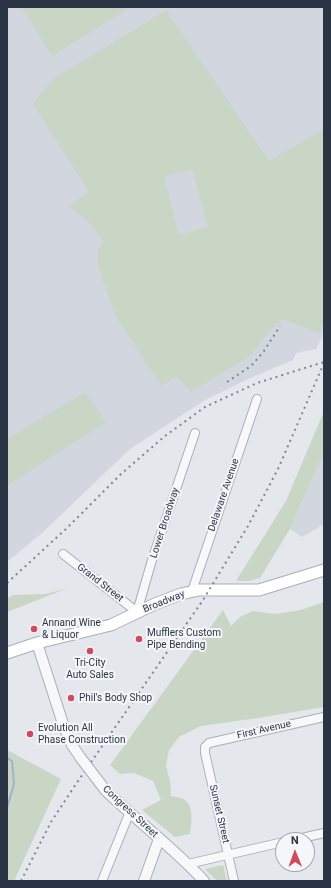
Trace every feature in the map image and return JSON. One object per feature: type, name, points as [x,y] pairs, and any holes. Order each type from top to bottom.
[{"type":"main road","name":"Broadway","points":[[7,653],[37,643],[112,625],[137,612],[180,594],[199,590],[259,590],[324,570]]},
{"type":"street","name":"Delaware Avenue","points":[[192,591],[257,399]]},
{"type":"street","name":"Lower Broadway","points":[[137,612],[152,560],[195,433]]},
{"type":"street","name":"Grand Street","points":[[63,554],[137,612]]},
{"type":"street","name":"Congress Street","points":[[37,643],[64,727],[72,745],[80,757],[106,791],[129,814],[188,864],[204,881]]},
{"type":"street","name":"First Avenue","points":[[205,747],[209,742],[324,717]]},
{"type":"street","name":"Sunset Street","points":[[205,747],[205,753],[234,881]]},
{"type":"street","points":[[102,881],[129,814]]},
{"type":"street","points":[[144,881],[159,839]]},
{"type":"street","points":[[188,864],[275,844]]},
{"type":"shaded area","points":[[7,7],[324,7],[324,332],[316,349],[296,353],[293,360],[246,380],[205,400],[130,449],[42,533],[7,562]]},
{"type":"shaded area","points":[[324,453],[324,524],[302,537],[290,529]]},
{"type":"green space","points":[[21,7],[121,7],[122,9],[125,8],[127,10],[52,56]]},
{"type":"green space","points":[[166,10],[269,161],[324,129],[324,322],[319,333],[282,319],[268,333],[250,356],[191,392],[177,376],[161,386],[115,315],[98,266],[98,249],[104,243],[93,226],[69,206],[89,192],[33,104],[53,79]],"holes":[[[192,169],[208,227],[179,235],[164,177]]]},
{"type":"green space","points":[[85,392],[106,422],[7,486],[7,439]]},
{"type":"green space","points":[[324,411],[324,453],[290,529],[260,578],[249,581],[236,581],[286,501]]},
{"type":"green space","points":[[68,588],[7,612],[7,599],[13,595],[46,594]]},
{"type":"green space","points":[[324,602],[324,707],[201,726],[179,737],[169,750],[166,765],[170,781],[171,796],[182,798],[187,802],[191,810],[191,820],[190,834],[175,837],[142,810],[161,800],[153,781],[134,773],[120,774],[110,765],[223,610],[231,626],[240,617],[253,611],[276,614],[301,610]]},
{"type":"green space","points":[[7,750],[61,779],[14,881],[7,881]]},
{"type":"green space","points":[[223,865],[227,881],[217,881],[205,869]]},
{"type":"waterway","points":[[7,758],[12,761],[14,784],[7,808]]},
{"type":"railway","points":[[227,382],[251,366],[264,351],[280,326]]},
{"type":"railway","points":[[7,583],[67,528],[121,474],[165,436],[205,407],[257,383],[324,362]]},
{"type":"railway","points":[[21,881],[51,822],[203,600],[248,526],[278,469],[324,363]]},
{"type":"place","name":"Annand Wine & Liquor","points":[[34,629]]},
{"type":"place","name":"Mufflers Custom Pipe Bending","points":[[139,639]]},
{"type":"place","name":"Tri-City Auto Sales","points":[[90,651]]},
{"type":"place","name":"Phil's Body Shop","points":[[71,698]]},
{"type":"place","name":"Evolution All Phase Construction","points":[[30,734]]}]
